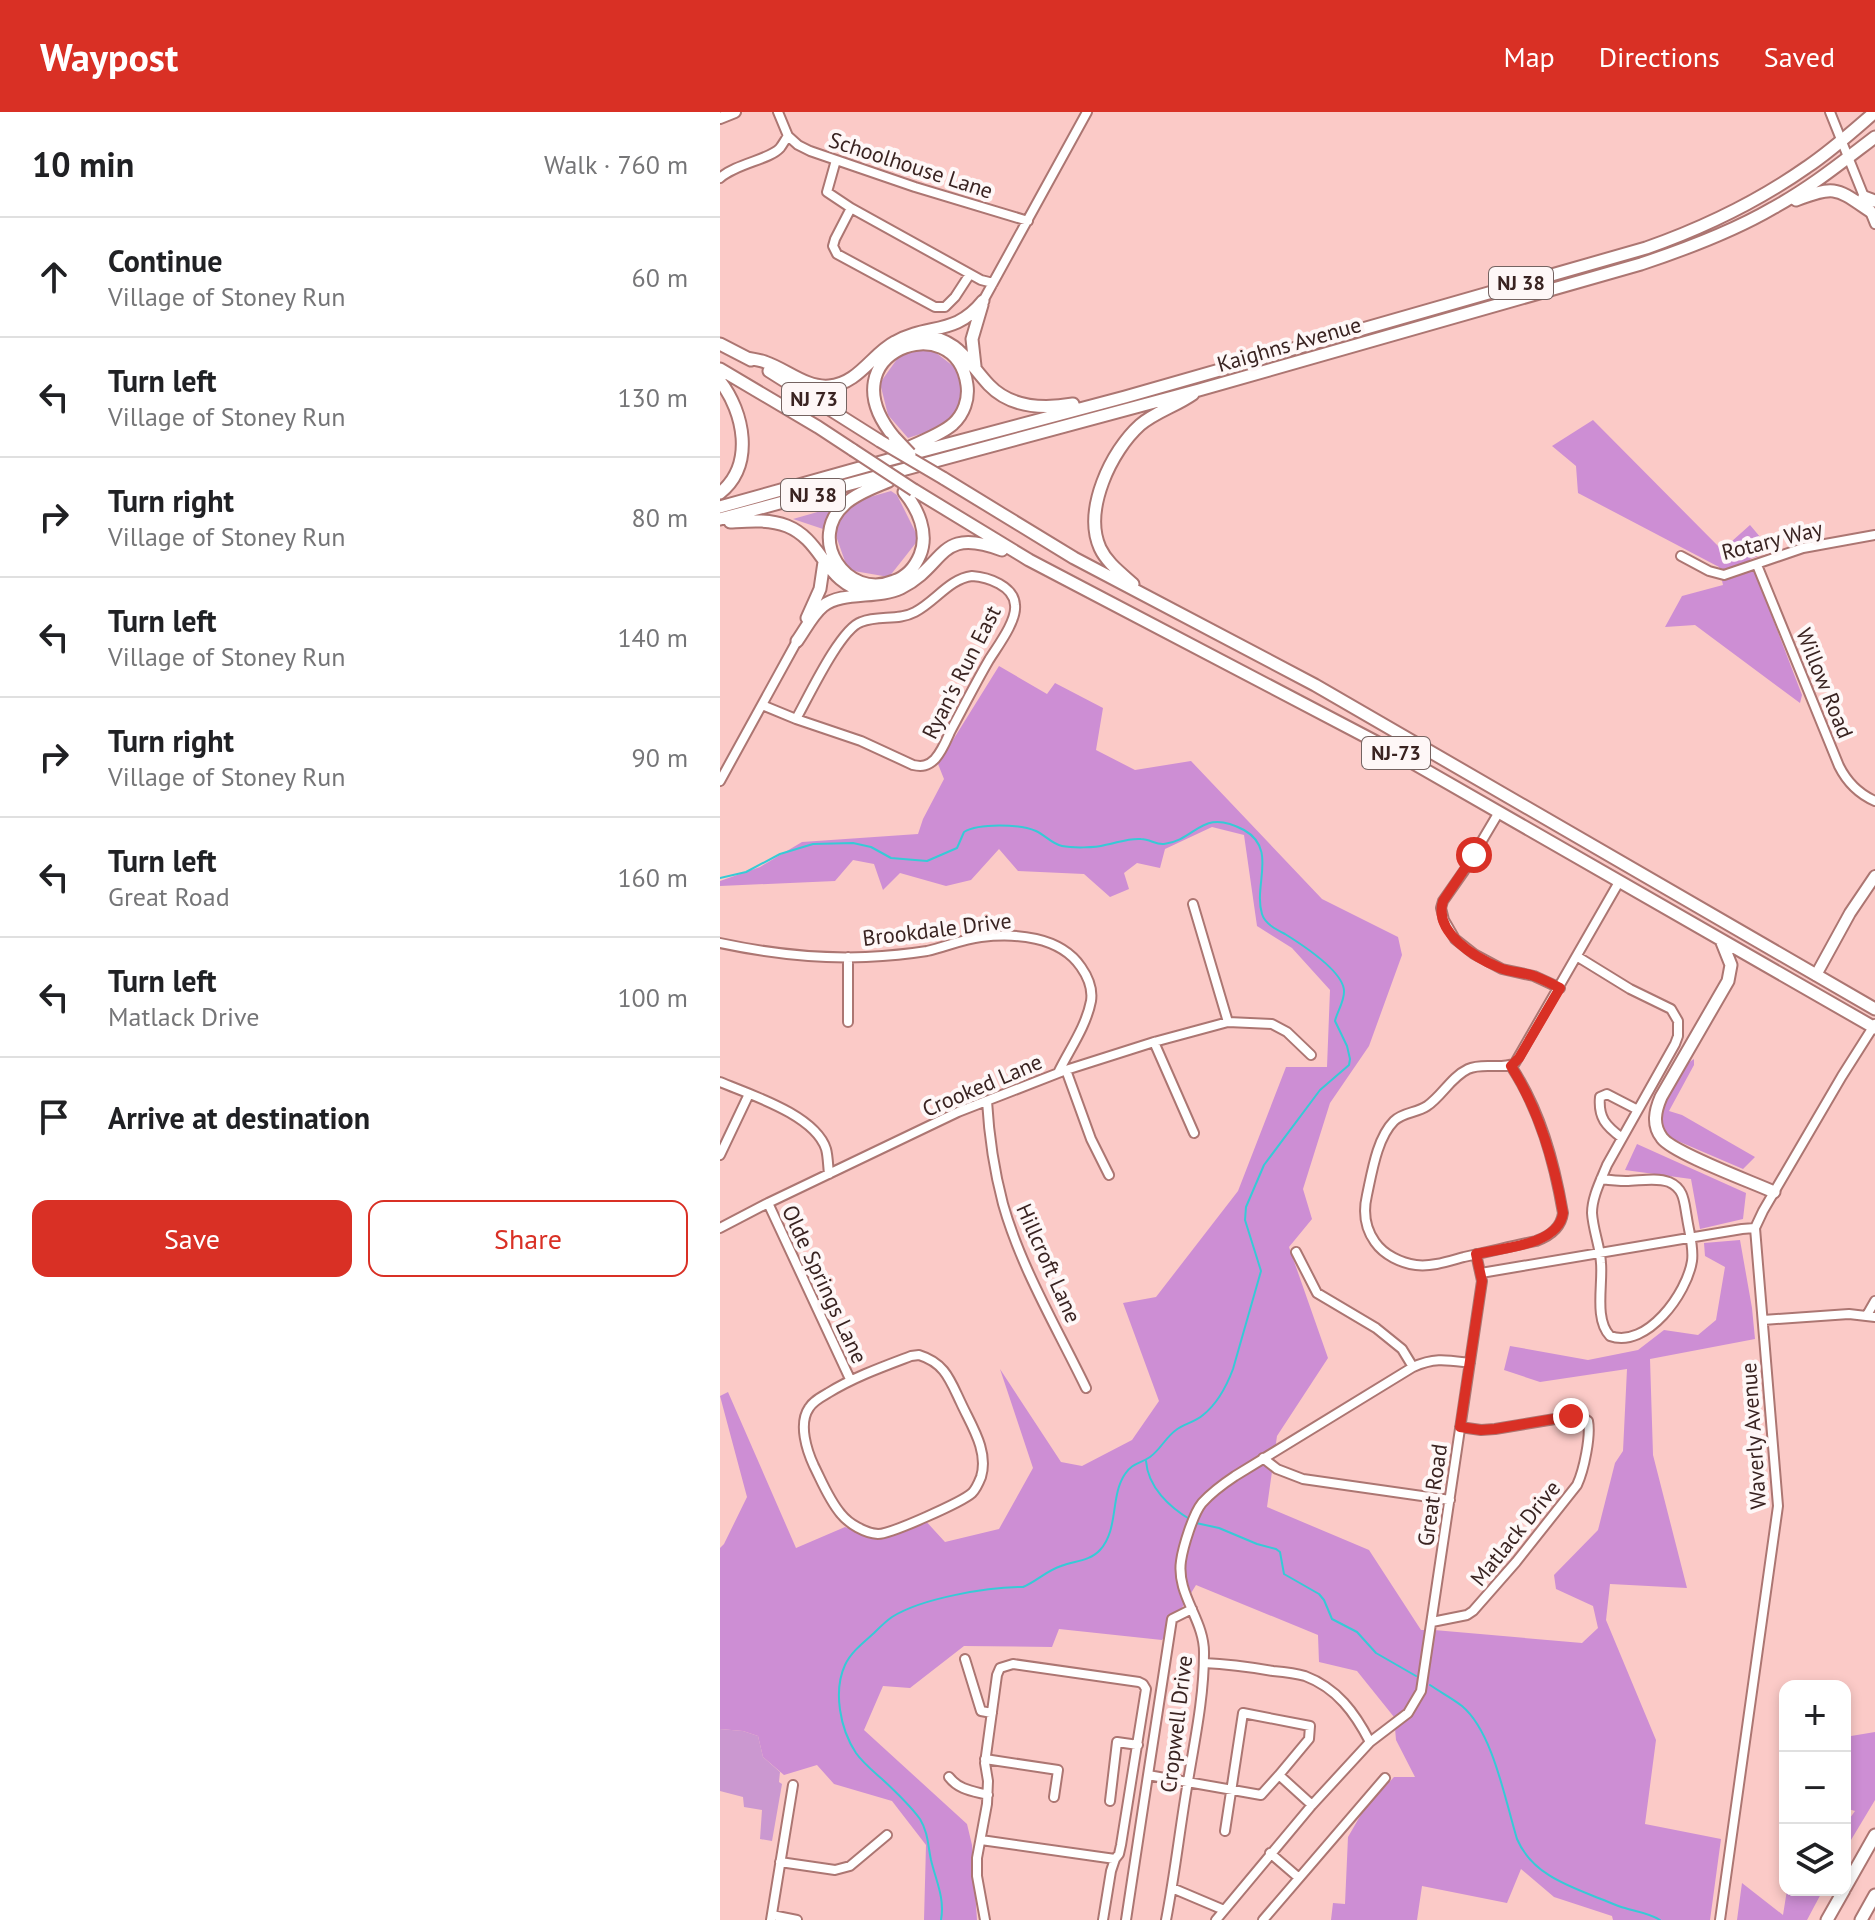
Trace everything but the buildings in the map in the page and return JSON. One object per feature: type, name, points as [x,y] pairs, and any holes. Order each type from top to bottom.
[{"type":"highway","name":"NJ 38","points":[[1841,141],[1875,112]]},
{"type":"highway","name":"NJ 38","points":[[1848,158],[1875,137]]},
{"type":"highway","name":"Kaighns Avenue","points":[[720,507],[886,466],[1659,243],[1708,223],[1775,188],[1841,141]]},
{"type":"highway","name":"Kaighns Avenue","points":[[720,521],[1624,270],[1698,243],[1773,209],[1848,158]]},
{"type":"highway","points":[[1773,209],[1819,191],[1831,190],[1870,203]]},
{"type":"highway","points":[[975,367],[972,339],[983,301]]},
{"type":"highway","points":[[747,358],[766,362],[813,384],[830,386],[853,377],[892,343],[960,322],[983,301]]},
{"type":"highway","points":[[916,334],[947,342],[960,350],[996,391],[1021,404],[1053,407],[1113,400]]},
{"type":"highway","name":"NJ 73","points":[[720,344],[915,461]]},
{"type":"highway","points":[[906,470],[848,501],[834,517],[829,535],[830,547],[838,565],[851,578],[870,584],[884,584],[902,577],[915,564],[923,545],[922,526],[909,491],[886,466],[911,445],[950,426],[964,408],[968,392],[965,375],[955,358],[940,347],[921,344],[902,347],[886,359],[878,369],[875,382],[875,401],[882,421],[894,437],[907,449],[915,461]]},
{"type":"highway","name":"NJ 73","points":[[720,369],[853,450],[886,466]]},
{"type":"highway","points":[[720,381],[736,407],[742,440],[736,474],[720,493]]},
{"type":"highway","points":[[1145,596],[1110,564],[1100,547],[1094,522],[1097,501],[1111,467],[1135,431],[1153,416],[1199,390]]},
{"type":"highway","name":"NJ-73","points":[[915,461],[1051,544],[1315,685],[1875,1009]]},
{"type":"highway","name":"NJ-73","points":[[909,491],[1029,560],[1340,722],[1874,1026]]},
{"type":"highway","points":[[720,521],[765,521],[788,526],[806,539],[836,577],[848,586],[878,594]]},
{"type":"highway","points":[[797,641],[819,609],[828,603],[903,587],[946,550],[962,542],[982,543],[1029,560]]},
{"type":"highway","points":[[797,641],[820,589],[824,562]]},
{"type":"highway","points":[[1720,940],[1731,965],[1728,981],[1661,1097],[1656,1109],[1656,1128],[1667,1145],[1774,1192]]},
{"type":"highway","points":[[1851,1877],[1875,1835]]},
{"type":"highway","points":[[1861,1920],[1875,1895]]},
{"type":"highway","points":[[1827,1920],[1840,1896]]},
{"type":"main road","points":[[720,118],[735,112]]},
{"type":"main road","points":[[1816,975],[1850,913],[1875,876]]},
{"type":"street","points":[[720,178],[781,147],[788,136],[778,112]]},
{"type":"street","points":[[983,301],[1087,112]]},
{"type":"street","points":[[1830,112],[1870,203],[1875,224]]},
{"type":"street","name":"Schoolhouse Lane","points":[[788,136],[798,145],[836,160],[1028,221]]},
{"type":"street","points":[[836,160],[827,192],[970,274],[993,283]]},
{"type":"street","points":[[851,208],[835,239],[833,246],[837,254],[935,307],[945,307],[970,274]]},
{"type":"street","name":"Rotary Way","points":[[1681,556],[1709,571],[1724,575],[1803,548],[1875,535]]},
{"type":"street","name":"Willow Road","points":[[1757,565],[1843,774],[1859,792],[1875,801]]},
{"type":"street","name":"Ryan's Run East","points":[[762,705],[796,719],[861,741],[913,765],[927,765],[944,746],[1007,630],[1016,608],[1013,596],[995,582],[981,577],[964,577],[908,615],[857,623],[836,648],[796,719]]},
{"type":"street","points":[[720,781],[797,641]]},
{"type":"street","points":[[1499,812],[1443,901],[1444,920],[1455,939],[1474,954],[1502,969],[1534,976],[1560,988]]},
{"type":"street","points":[[1511,1066],[1536,1113],[1546,1141],[1562,1204],[1562,1220],[1558,1227],[1544,1238],[1435,1264],[1415,1265],[1396,1259],[1375,1242],[1366,1222],[1365,1203],[1381,1145],[1393,1122],[1423,1109],[1468,1069],[1489,1065],[1511,1066],[1519,1058],[1619,882]]},
{"type":"street","points":[[1193,904],[1228,1022]]},
{"type":"street","name":"Brookdale Drive","points":[[720,943],[796,955],[848,957],[927,951],[979,937],[1024,936],[1056,945],[1076,960],[1089,978],[1092,997],[1087,1018],[1062,1072]]},
{"type":"street","points":[[848,957],[848,1022]]},
{"type":"street","points":[[1578,957],[1630,989],[1671,1009],[1679,1029],[1675,1044],[1601,1179],[1592,1210],[1600,1254],[1603,1327],[1610,1336],[1622,1339],[1652,1327],[1669,1308],[1690,1268],[1690,1237],[1683,1193],[1670,1183],[1601,1179]]},
{"type":"street","name":"Crooked Lane","points":[[720,1228],[958,1112],[1062,1072],[1154,1042],[1228,1022],[1272,1024],[1287,1032],[1311,1055]]},
{"type":"street","points":[[1481,1273],[1755,1228],[1874,1026]]},
{"type":"street","points":[[1154,1042],[1194,1133]]},
{"type":"street","points":[[1062,1072],[1109,1175]]},
{"type":"street","points":[[720,1082],[798,1116],[812,1127],[825,1147],[829,1174]]},
{"type":"street","points":[[720,1155],[749,1094]]},
{"type":"street","points":[[1622,1138],[1606,1127],[1599,1107],[1600,1097],[1607,1094],[1638,1110]]},
{"type":"street","name":"Hillcroft Lane","points":[[987,1101],[997,1179],[1007,1217],[1029,1272],[1086,1388]]},
{"type":"street","name":"Olde Springs Lane","points":[[768,1203],[850,1379]]},
{"type":"street","name":"Waverly Avenue","points":[[1720,1920],[1778,1506],[1755,1228]]},
{"type":"street","points":[[1296,1252],[1317,1293],[1376,1328],[1402,1349],[1413,1367],[1443,1359],[1470,1363]]},
{"type":"street","name":"Great Road","points":[[1216,1920],[1312,1805],[1370,1742],[1408,1713],[1418,1697],[1424,1679],[1482,1281],[1476,1254]]},
{"type":"street","points":[[1763,1320],[1871,1316],[1875,1301]]},
{"type":"street","points":[[919,1355],[937,1363],[950,1380],[981,1448],[981,1477],[972,1494],[880,1534],[851,1524],[832,1501],[811,1459],[804,1422],[809,1406],[850,1379],[911,1356],[919,1355]]},
{"type":"street","name":"Cropwell Drive","points":[[1166,1920],[1204,1663],[1203,1638],[1183,1589],[1181,1561],[1199,1508],[1226,1482],[1413,1367]]},
{"type":"street","name":"Matlack Drive","points":[[1432,1622],[1473,1611],[1516,1562],[1581,1478],[1589,1430],[1588,1421],[1579,1415],[1495,1429],[1460,1427]]},
{"type":"street","points":[[1263,1458],[1277,1469],[1303,1479],[1450,1500]]},
{"type":"street","points":[[1126,1920],[1172,1619],[1192,1609]]},
{"type":"street","points":[[965,1659],[981,1711],[992,1713]]},
{"type":"street","points":[[1204,1663],[1265,1669],[1317,1681],[1346,1703],[1370,1742]]},
{"type":"street","points":[[985,1920],[977,1858],[988,1795],[985,1759],[997,1675],[1000,1668],[1013,1664],[1139,1682],[1146,1689],[1119,1854],[1111,1871],[1103,1920]]},
{"type":"street","points":[[1148,1775],[1231,1789],[1261,1795],[1309,1739],[1310,1726],[1243,1713],[1231,1789],[1225,1831]]},
{"type":"street","points":[[1110,1801],[1117,1742],[1138,1745]]},
{"type":"street","points":[[985,1759],[1058,1770],[1054,1797]]},
{"type":"street","points":[[1279,1775],[1312,1805]]},
{"type":"street","points":[[949,1777],[962,1788],[988,1795]]},
{"type":"street","points":[[1263,1920],[1385,1778]]},
{"type":"street","points":[[793,1785],[771,1918],[797,1920]]},
{"type":"street","points":[[780,1862],[843,1870],[887,1835]]},
{"type":"street","points":[[981,1840],[1115,1859]]},
{"type":"street","points":[[1270,1853],[1299,1878]]},
{"type":"street","points":[[1172,1888],[1224,1910]]},
{"type":"shaded area","points":[[931,349],[961,372],[963,402],[942,427],[908,438],[888,415],[880,383],[902,352]]},
{"type":"shaded area","points":[[1593,420],[1722,550],[1750,525],[1772,551],[1750,559],[1802,695],[1800,703],[1695,625],[1665,627],[1682,596],[1723,585],[1719,567],[1578,493],[1576,466],[1552,446]]},
{"type":"shaded area","points":[[891,491],[897,495],[919,539],[889,577],[848,570],[835,533],[793,519]]},
{"type":"shaded area","points":[[999,666],[1047,694],[1055,683],[1103,708],[1096,750],[1135,770],[1191,761],[1322,899],[1398,937],[1402,955],[1369,1046],[1330,1103],[1303,1189],[1312,1219],[1289,1247],[1328,1358],[1277,1436],[1267,1507],[1369,1550],[1421,1630],[1582,1643],[1598,1628],[1593,1606],[1556,1589],[1554,1575],[1598,1530],[1615,1463],[1623,1451],[1627,1369],[1540,1382],[1504,1370],[1510,1346],[1588,1360],[1638,1350],[1664,1330],[1698,1335],[1716,1320],[1725,1267],[1705,1256],[1704,1243],[1740,1240],[1755,1339],[1650,1359],[1653,1455],[1687,1588],[1610,1584],[1606,1620],[1656,1740],[1645,1824],[1721,1839],[1710,1920],[1613,1920],[1612,1916],[1554,1897],[1521,1869],[1507,1903],[1422,1886],[1417,1920],[1331,1920],[1333,1903],[1345,1904],[1348,1837],[1363,1811],[1394,1777],[1415,1777],[1396,1740],[1394,1717],[1357,1671],[1319,1662],[1318,1635],[1196,1585],[1162,1640],[1059,1629],[1052,1647],[964,1646],[910,1688],[883,1686],[864,1730],[967,1824],[972,1845],[977,1920],[924,1920],[926,1845],[892,1801],[834,1784],[817,1765],[784,1775],[763,1757],[758,1736],[720,1729],[720,1548],[747,1497],[720,1396],[728,1392],[796,1548],[845,1527],[878,1540],[923,1518],[945,1542],[999,1529],[1033,1468],[1000,1369],[1061,1462],[1082,1466],[1132,1440],[1159,1401],[1123,1303],[1156,1297],[1238,1191],[1286,1067],[1327,1067],[1330,990],[1292,948],[1257,926],[1244,835],[1212,827],[1165,849],[1160,868],[1137,863],[1124,873],[1129,889],[1110,897],[1084,874],[1018,871],[999,849],[971,880],[946,886],[900,873],[883,890],[874,864],[853,860],[835,881],[720,886],[720,881],[760,867],[802,842],[918,834],[944,779],[938,764]]},
{"type":"shaded area","points":[[1694,1059],[1694,1065],[1669,1111],[1682,1115],[1755,1157],[1743,1169],[1666,1136],[1661,1115],[1664,1103],[1688,1063]]},
{"type":"shaded area","points":[[1637,1144],[1746,1193],[1743,1219],[1700,1229],[1691,1179],[1625,1170]]},
{"type":"shaded area","points":[[720,1729],[758,1736],[763,1757],[780,1772],[779,1782],[782,1784],[772,1841],[760,1839],[762,1810],[744,1807],[743,1797],[720,1791]]},
{"type":"shaded area","points":[[1875,1732],[1875,1800],[1851,1840],[1851,1817],[1855,1811],[1851,1810],[1851,1736]]},
{"type":"shaded area","points":[[1742,1883],[1783,1915],[1786,1896],[1820,1896],[1807,1920],[1737,1920]]},
{"type":"waterway","points":[[720,878],[746,872],[780,854],[813,844],[853,843],[871,847],[891,858],[927,861],[957,848],[964,832],[979,827],[1020,827],[1039,833],[1058,845],[1084,847],[1136,839],[1164,844],[1208,823],[1230,824],[1244,830],[1260,847],[1260,903],[1266,921],[1330,967],[1344,992],[1335,1021],[1347,1046],[1349,1065],[1320,1090],[1264,1165],[1246,1207],[1245,1220],[1261,1271],[1233,1369],[1217,1400],[1200,1417],[1172,1433],[1150,1457],[1128,1470],[1117,1492],[1110,1532],[1096,1554],[1056,1568],[1023,1587],[956,1595],[905,1610],[883,1624],[845,1665],[839,1698],[846,1733],[859,1757],[907,1803],[923,1824],[941,1897],[941,1920]]},
{"type":"waterway","points":[[1146,1461],[1155,1488],[1175,1509],[1191,1520]]},
{"type":"waterway","points":[[1196,1523],[1276,1549],[1280,1552],[1284,1574],[1319,1594],[1332,1619],[1357,1632],[1376,1653],[1416,1676]]},
{"type":"waterway","points":[[1430,1685],[1462,1706],[1482,1732],[1497,1768],[1517,1839],[1532,1861],[1564,1884],[1660,1920]]},
{"type":"route","points":[[1474,855],[1443,901],[1441,908],[1450,933],[1487,962],[1502,969],[1534,976],[1560,988],[1519,1058],[1511,1066],[1543,1131],[1563,1213],[1558,1227],[1544,1238],[1476,1254],[1482,1281],[1460,1427],[1495,1429],[1571,1416]]}]
